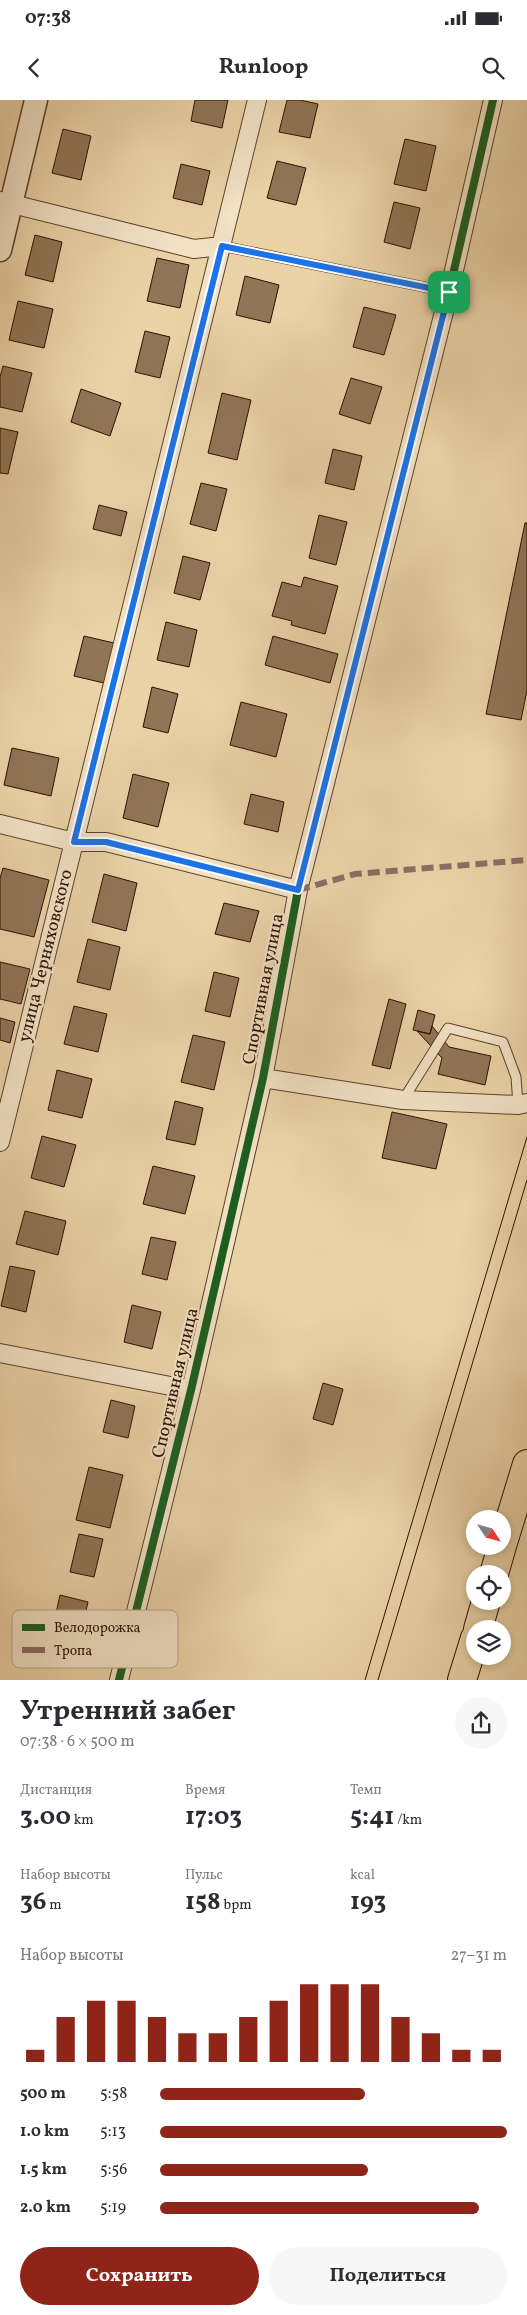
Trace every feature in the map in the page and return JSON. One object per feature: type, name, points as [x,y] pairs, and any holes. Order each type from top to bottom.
[{"type":"main road","points":[[511,1516],[527,1464]]},
{"type":"main road","points":[[462,1680],[467,1665]]},
{"type":"street","points":[[0,250],[6,202],[36,100]]},
{"type":"street","name":"улица Черняховского","points":[[0,1142],[257,100]]},
{"type":"street","name":"Спортивная улица","points":[[136,1610],[191,1390],[263,1078],[298,890],[449,292],[493,100]]},
{"type":"street","points":[[6,202],[194,249],[222,246]]},
{"type":"street","points":[[0,824],[74,842],[106,842],[298,890]]},
{"type":"street","points":[[263,1078],[403,1100],[523,1104]]},
{"type":"street","points":[[0,1353],[191,1390]]},
{"type":"lane","points":[[222,246],[449,292]]},
{"type":"lane","points":[[403,1100],[448,1028],[503,1042],[516,1077],[523,1104]]},
{"type":"building","points":[[195,100],[228,100],[222,128],[191,121]]},
{"type":"building","points":[[287,100],[300,100],[318,104],[310,138],[279,132]]},
{"type":"building","points":[[63,129],[91,136],[81,180],[52,173]]},
{"type":"building","points":[[405,139],[436,146],[426,191],[394,184]]},
{"type":"building","points":[[277,161],[306,168],[296,205],[267,198]]},
{"type":"building","points":[[181,164],[210,171],[202,205],[173,198]]},
{"type":"building","points":[[394,202],[420,208],[410,249],[384,242]]},
{"type":"building","points":[[35,235],[62,242],[53,282],[25,275]]},
{"type":"building","points":[[157,258],[189,265],[180,308],[147,301]]},
{"type":"building","points":[[245,276],[279,285],[270,323],[236,315]]},
{"type":"building","points":[[18,301],[53,309],[44,348],[9,340]]},
{"type":"building","points":[[364,307],[396,315],[384,355],[353,347]]},
{"type":"building","points":[[145,331],[170,337],[160,378],[135,372]]},
{"type":"building","points":[[3,366],[32,373],[22,412],[0,407],[0,377]]},
{"type":"building","points":[[351,378],[382,387],[370,424],[339,414]]},
{"type":"building","points":[[81,389],[121,403],[110,436],[71,422]]},
{"type":"building","points":[[222,393],[251,400],[237,460],[208,453]]},
{"type":"building","points":[[0,428],[18,432],[8,474],[0,473]]},
{"type":"building","points":[[333,449],[362,456],[354,490],[325,483]]},
{"type":"building","points":[[201,483],[227,489],[216,531],[190,524]]},
{"type":"building","points":[[99,505],[127,512],[121,536],[93,529]]},
{"type":"building","points":[[319,515],[347,522],[336,565],[309,558]]},
{"type":"building","points":[[525,523],[527,523],[527,690],[521,720],[486,714]]},
{"type":"building","points":[[183,556],[210,563],[200,600],[174,593]]},
{"type":"building","points":[[304,577],[338,586],[325,634],[291,625],[292,621],[272,616],[282,582],[301,587]]},
{"type":"building","points":[[166,622],[197,630],[189,667],[157,660]]},
{"type":"building","points":[[84,636],[114,643],[104,683],[74,676]]},
{"type":"building","points":[[273,636],[338,654],[330,683],[265,665]]},
{"type":"building","points":[[152,687],[178,694],[168,733],[143,727]]},
{"type":"building","points":[[241,702],[287,714],[276,757],[230,745]]},
{"type":"building","points":[[12,748],[59,758],[51,796],[4,785]]},
{"type":"building","points":[[133,774],[169,783],[158,827],[123,818]]},
{"type":"building","points":[[251,794],[284,802],[278,832],[244,824]]},
{"type":"building","points":[[3,868],[49,880],[34,937],[0,929],[0,878]]},
{"type":"building","points":[[104,874],[137,883],[126,931],[92,922]]},
{"type":"building","points":[[224,903],[259,911],[250,942],[215,934]]},
{"type":"building","points":[[88,939],[120,947],[110,990],[77,982]]},
{"type":"building","points":[[0,962],[30,969],[21,1004],[0,999]]},
{"type":"building","points":[[214,972],[239,978],[230,1017],[205,1011]]},
{"type":"building","points":[[389,999],[406,1004],[390,1069],[372,1065]]},
{"type":"building","points":[[74,1006],[107,1014],[98,1052],[64,1044]]},
{"type":"building","points":[[418,1010],[435,1015],[430,1034],[413,1030]]},
{"type":"building","points":[[0,1018],[15,1022],[10,1043],[0,1040]]},
{"type":"building","points":[[432,1026],[449,1047],[491,1056],[485,1085],[438,1074],[442,1058],[417,1031],[430,1034]]},
{"type":"building","points":[[193,1035],[225,1042],[214,1090],[181,1082]]},
{"type":"building","points":[[57,1070],[92,1079],[82,1118],[48,1110]]},
{"type":"building","points":[[175,1101],[203,1108],[195,1145],[166,1139]]},
{"type":"building","points":[[392,1112],[447,1124],[436,1169],[382,1158]]},
{"type":"building","points":[[42,1136],[76,1145],[64,1187],[31,1178]]},
{"type":"building","points":[[153,1166],[195,1176],[185,1214],[143,1204]]},
{"type":"building","points":[[25,1211],[66,1221],[58,1255],[16,1244]]},
{"type":"building","points":[[151,1237],[176,1242],[167,1280],[142,1274]]},
{"type":"building","points":[[10,1266],[35,1271],[26,1312],[1,1306]]},
{"type":"building","points":[[132,1305],[161,1312],[152,1349],[124,1342]]},
{"type":"building","points":[[323,1383],[343,1389],[333,1425],[313,1419]]},
{"type":"building","points":[[111,1400],[135,1406],[128,1438],[103,1432]]},
{"type":"building","points":[[89,1467],[123,1475],[110,1528],[76,1520]]},
{"type":"building","points":[[79,1534],[103,1539],[94,1577],[70,1572]]},
{"type":"building","points":[[60,1595],[88,1602],[86,1610],[57,1610]]},
{"type":"tram line","points":[[365,1680],[527,1137]]},
{"type":"tram line","points":[[378,1680],[527,1180]]},
{"type":"marked path","points":[[298,890],[355,874],[527,860]]},
{"type":"cycle path","points":[[136,1610],[191,1390],[263,1078],[298,890],[449,292],[493,100]]},
{"type":"cycle path","points":[[119,1680],[122,1668]]},
{"type":"route","points":[[222,246],[449,292],[298,890],[106,842],[74,842],[222,246]]}]
